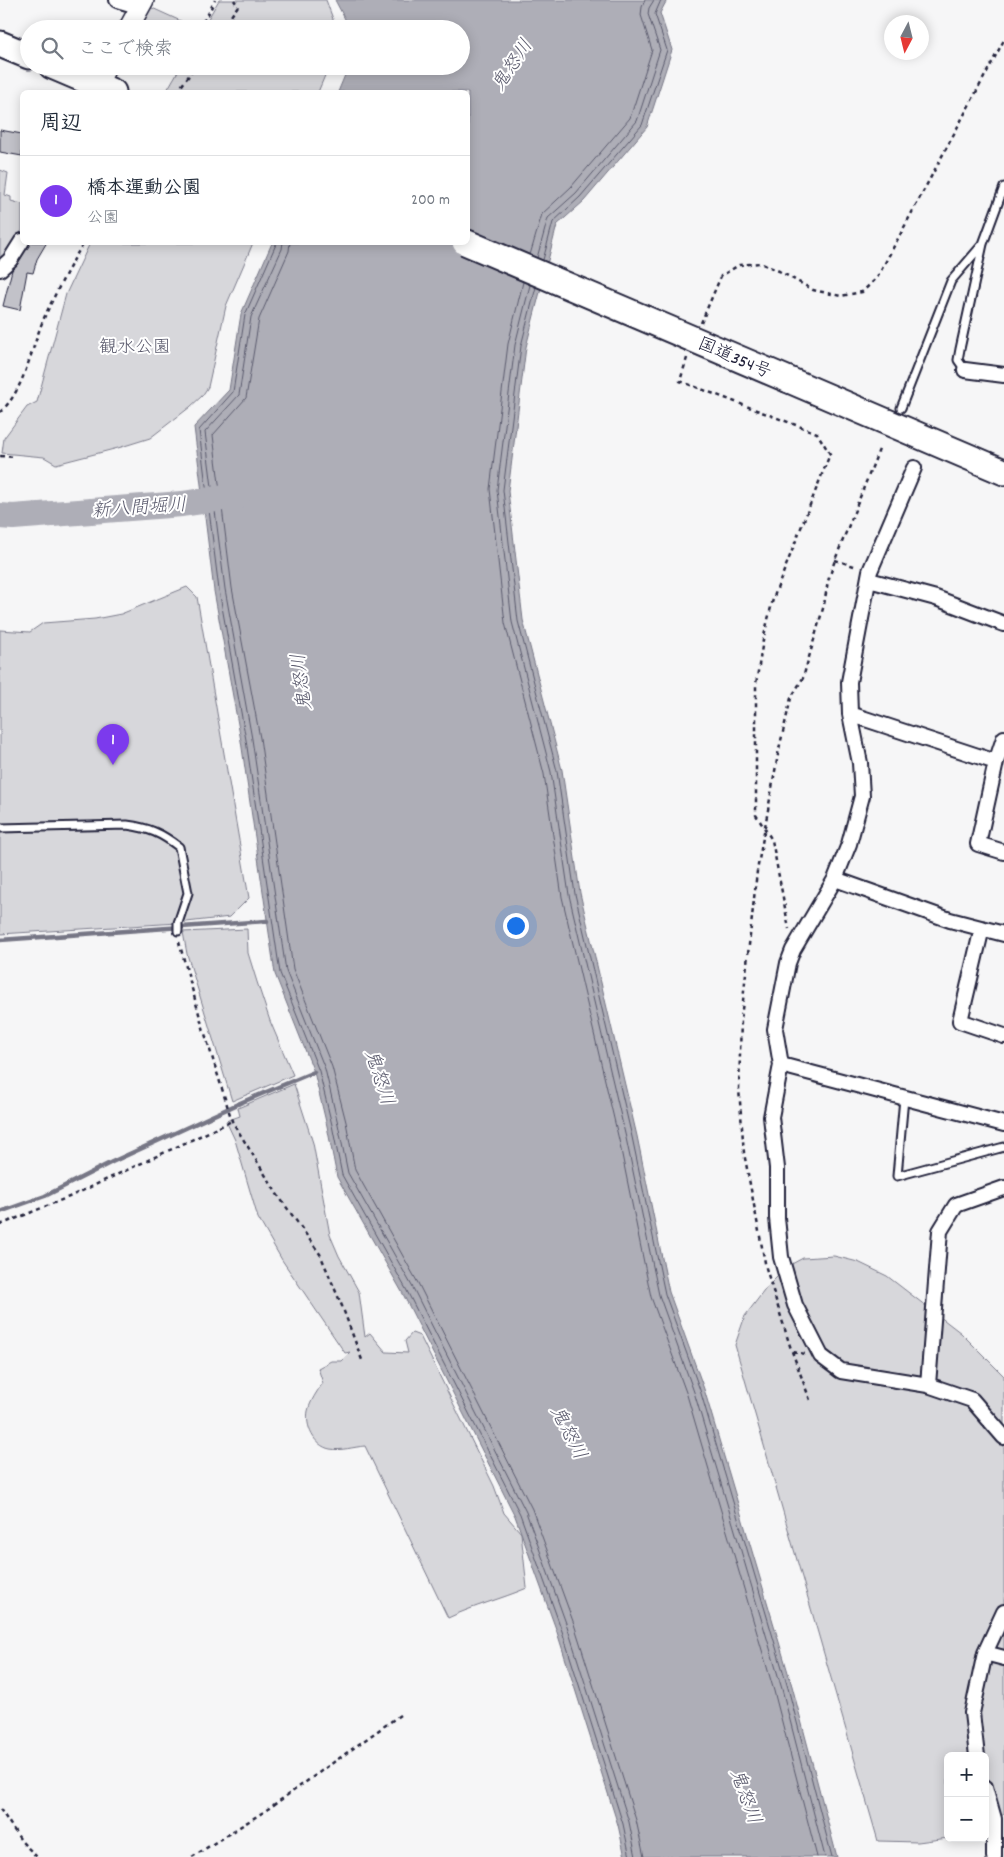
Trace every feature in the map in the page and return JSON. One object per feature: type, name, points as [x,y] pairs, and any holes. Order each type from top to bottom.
[{"type":"highway","points":[[0,44],[20,52]]},
{"type":"highway","points":[[78,75],[103,84]]},
{"type":"highway","name":"国道354号","points":[[470,244],[1004,472]]},
{"type":"street","points":[[118,0],[142,3],[133,20]]},
{"type":"street","points":[[0,269],[10,260],[20,244]]},
{"type":"street","points":[[965,370],[1004,375]]},
{"type":"street","points":[[914,468],[870,576],[849,682],[850,714],[860,763],[862,796],[849,844],[835,879],[793,950],[788,963],[775,1029],[781,1065],[771,1117],[777,1168],[777,1218],[782,1257],[795,1305],[821,1356],[841,1371],[928,1384],[972,1400],[1004,1437]]},
{"type":"street","points":[[870,576],[936,598],[1004,624]]},
{"type":"street","points":[[850,714],[996,762]]},
{"type":"street","points":[[1004,738],[996,762],[978,844],[1004,852]]},
{"type":"street","points":[[835,879],[950,920],[1004,934]]},
{"type":"street","points":[[982,928],[960,1021],[1004,1036]]},
{"type":"street","points":[[781,1065],[1004,1124]]},
{"type":"street","points":[[928,1384],[940,1231],[956,1205],[1004,1188]]},
{"type":"street","points":[[977,1752],[972,1712],[985,1653],[1004,1612]]},
{"type":"street","points":[[985,1653],[1004,1658]]},
{"type":"street","points":[[989,1797],[999,1822],[994,1857]]},
{"type":"lane","points":[[965,370],[958,360],[983,244],[1004,187]]},
{"type":"lane","points":[[900,408],[951,281],[983,244]]},
{"type":"lane","points":[[0,828],[127,826],[146,828],[165,836],[179,847],[188,893],[178,922],[178,931]]},
{"type":"lane","points":[[904,1098],[897,1176],[1004,1147]]},
{"type":"path","points":[[204,20],[215,0]]},
{"type":"path","points":[[228,20],[238,6],[234,0]]},
{"type":"path","points":[[698,329],[721,276],[740,265],[760,263],[813,290],[840,296],[862,292],[877,278],[1004,40]]},
{"type":"path","points":[[178,90],[189,75]]},
{"type":"path","points":[[0,412],[16,393],[55,294],[82,245]]},
{"type":"path","points":[[688,356],[680,381],[817,433],[830,454],[773,599],[762,640],[756,684],[756,815],[772,840],[793,950]]},
{"type":"path","points":[[760,856],[779,750],[791,698],[803,678],[835,560],[880,447]]},
{"type":"path","points":[[0,456],[14,457]]},
{"type":"path","points":[[835,560],[870,576]]},
{"type":"path","points":[[178,931],[180,950],[232,1121],[277,1194],[320,1254],[362,1360]]},
{"type":"path","points":[[0,1224],[69,1197],[232,1121]]},
{"type":"path","points":[[192,1857],[265,1811],[400,1715]]},
{"type":"path","points":[[0,1809],[22,1842],[37,1857]]},
{"type":"green space","points":[[219,0],[326,0],[333,19],[333,20],[207,20]]},
{"type":"green space","points":[[150,7],[178,20],[144,20]]},
{"type":"green space","points":[[176,75],[325,75],[319,90],[167,90]]},
{"type":"green space","points":[[0,170],[8,173],[5,195],[11,197],[11,201],[20,203],[20,234],[8,257],[0,265]]},
{"type":"green space","name":"観水公園","points":[[89,245],[252,245],[226,306],[208,387],[202,396],[190,407],[150,438],[56,464],[44,457],[2,453],[4,438],[27,407],[37,402],[66,294]]},
{"type":"green space","points":[[187,587],[197,597],[249,898],[230,917],[178,923],[0,934],[0,630],[30,632],[43,623],[95,619],[121,614]]},
{"type":"green space","points":[[247,929],[248,953],[257,982],[270,1021],[293,1075],[232,1101],[187,954],[183,932]]},
{"type":"green space","points":[[294,1084],[313,1143],[330,1235],[339,1256],[359,1292],[365,1337],[370,1333],[386,1352],[408,1353],[405,1341],[412,1333],[420,1336],[494,1486],[504,1513],[521,1533],[527,1588],[448,1618],[365,1446],[330,1449],[319,1444],[309,1429],[308,1411],[323,1383],[318,1368],[331,1361],[341,1361],[350,1352],[345,1353],[282,1260],[258,1218],[235,1140],[226,1121],[240,1116],[238,1108]]},
{"type":"green space","points":[[834,1256],[858,1262],[887,1276],[961,1333],[1004,1376],[1004,1814],[989,1824],[989,1752],[944,1752],[944,1839],[918,1842],[878,1841],[735,1345],[745,1316],[767,1287],[788,1266],[803,1258]]},
{"type":"water","name":"鬼怒川","points":[[335,0],[667,0],[660,13],[672,50],[647,127],[584,201],[557,225],[526,347],[508,491],[523,620],[562,770],[580,893],[637,1136],[669,1292],[704,1389],[792,1686],[837,1857],[625,1857],[618,1825],[556,1629],[515,1516],[402,1292],[337,1177],[314,1072],[275,974],[241,741],[214,591],[194,427],[229,390],[241,314],[271,245],[470,245],[470,90],[339,90],[345,75],[470,75],[470,20],[345,19]]},
{"type":"building","points":[[0,130],[20,134],[20,156],[0,152]]},
{"type":"building","points":[[28,245],[45,245],[37,259],[33,273],[27,272],[20,310],[3,306],[12,270]]},
{"type":"waterway","name":"新八間堀川","points":[[0,516],[13,517],[182,504],[238,496]]},
{"type":"waterway","points":[[0,940],[267,921]]},
{"type":"waterway","points":[[0,1212],[45,1196],[112,1162],[240,1103],[314,1072]]},
{"type":"place","name":"橋本運動公園","points":[[113,765]]}]
